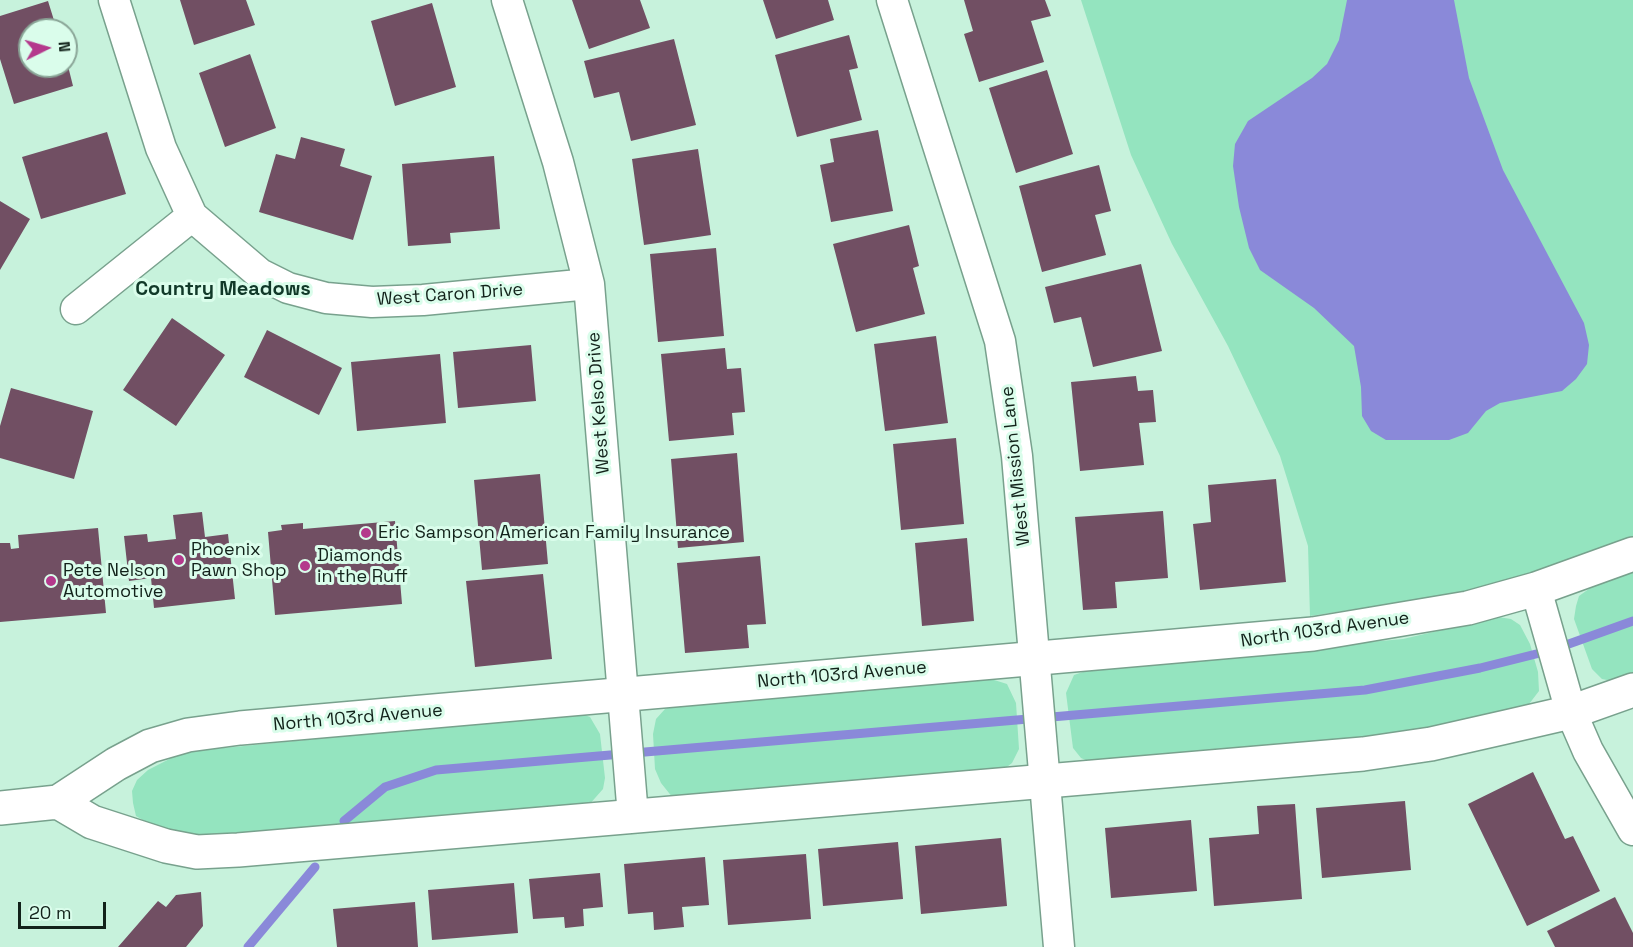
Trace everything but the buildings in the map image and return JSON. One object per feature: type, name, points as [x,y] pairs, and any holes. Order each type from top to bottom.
[{"type":"street","name":"West Caron Drive","points":[[114,0],[161,148],[192,216],[260,274],[288,288],[327,298],[372,302],[423,300],[589,284]]},
{"type":"street","name":"West Kelso Drive","points":[[507,0],[558,162],[589,284],[621,694],[633,816]]},
{"type":"street","name":"West Mission Lane","points":[[892,0],[1000,341],[1017,456],[1059,947]]},
{"type":"street","points":[[76,309],[192,216]]},
{"type":"street","name":"North 103rd Avenue","points":[[0,808],[58,802],[116,764],[150,746],[188,735],[240,728],[1323,633],[1468,608],[1536,589],[1633,554]]},
{"type":"street","points":[[1536,589],[1571,712],[1588,751],[1633,830]]},
{"type":"street","points":[[58,802],[92,822],[166,846],[196,852],[238,850],[1363,754],[1431,744],[1571,712],[1633,690]]},
{"type":"green space","points":[[1081,0],[1633,0],[1633,538],[1524,575],[1454,594],[1310,616],[1308,546],[1280,456],[1228,346],[1172,244],[1131,155]]},
{"type":"green space","points":[[1633,570],[1633,676],[1612,681],[1602,679],[1592,669],[1574,619],[1576,606],[1579,596],[1593,586]]},
{"type":"green space","points":[[1498,617],[1511,619],[1520,625],[1530,644],[1538,672],[1539,691],[1526,708],[1396,735],[1090,762],[1081,758],[1073,748],[1066,693],[1074,675],[1102,666],[1403,639]]},
{"type":"green space","points":[[991,679],[1007,684],[1016,703],[1019,749],[1012,763],[1003,770],[673,798],[661,783],[655,769],[653,734],[656,719],[665,709],[676,704]]},
{"type":"green space","points":[[580,713],[590,717],[600,734],[605,778],[603,789],[588,806],[202,840],[153,826],[136,816],[133,803],[132,791],[137,780],[148,770],[183,752]]},
{"type":"shaded area","points":[[1347,0],[1454,0],[1469,78],[1503,170],[1584,323],[1589,345],[1587,364],[1576,379],[1562,391],[1500,403],[1486,411],[1468,433],[1449,440],[1386,440],[1371,431],[1362,416],[1361,387],[1354,346],[1314,308],[1260,270],[1249,248],[1239,207],[1233,166],[1235,144],[1248,121],[1312,78],[1327,64],[1339,40]]},
{"type":"waterway","points":[[344,821],[385,787],[436,770],[1365,690],[1480,668],[1552,650],[1633,621]]},
{"type":"waterway","points":[[248,947],[315,867]]},
{"type":"place","name":"Eric Sampson American Family Insurance","points":[[366,533]]},
{"type":"place","name":"Phoenix Pawn Shop","points":[[179,560]]},
{"type":"place","name":"Diamonds in the Ruff","points":[[305,566]]},
{"type":"place","name":"Pete Nelson Automotive","points":[[51,581]]},
{"type":"district","name":"Country Meadows","points":[[223,290]]}]
